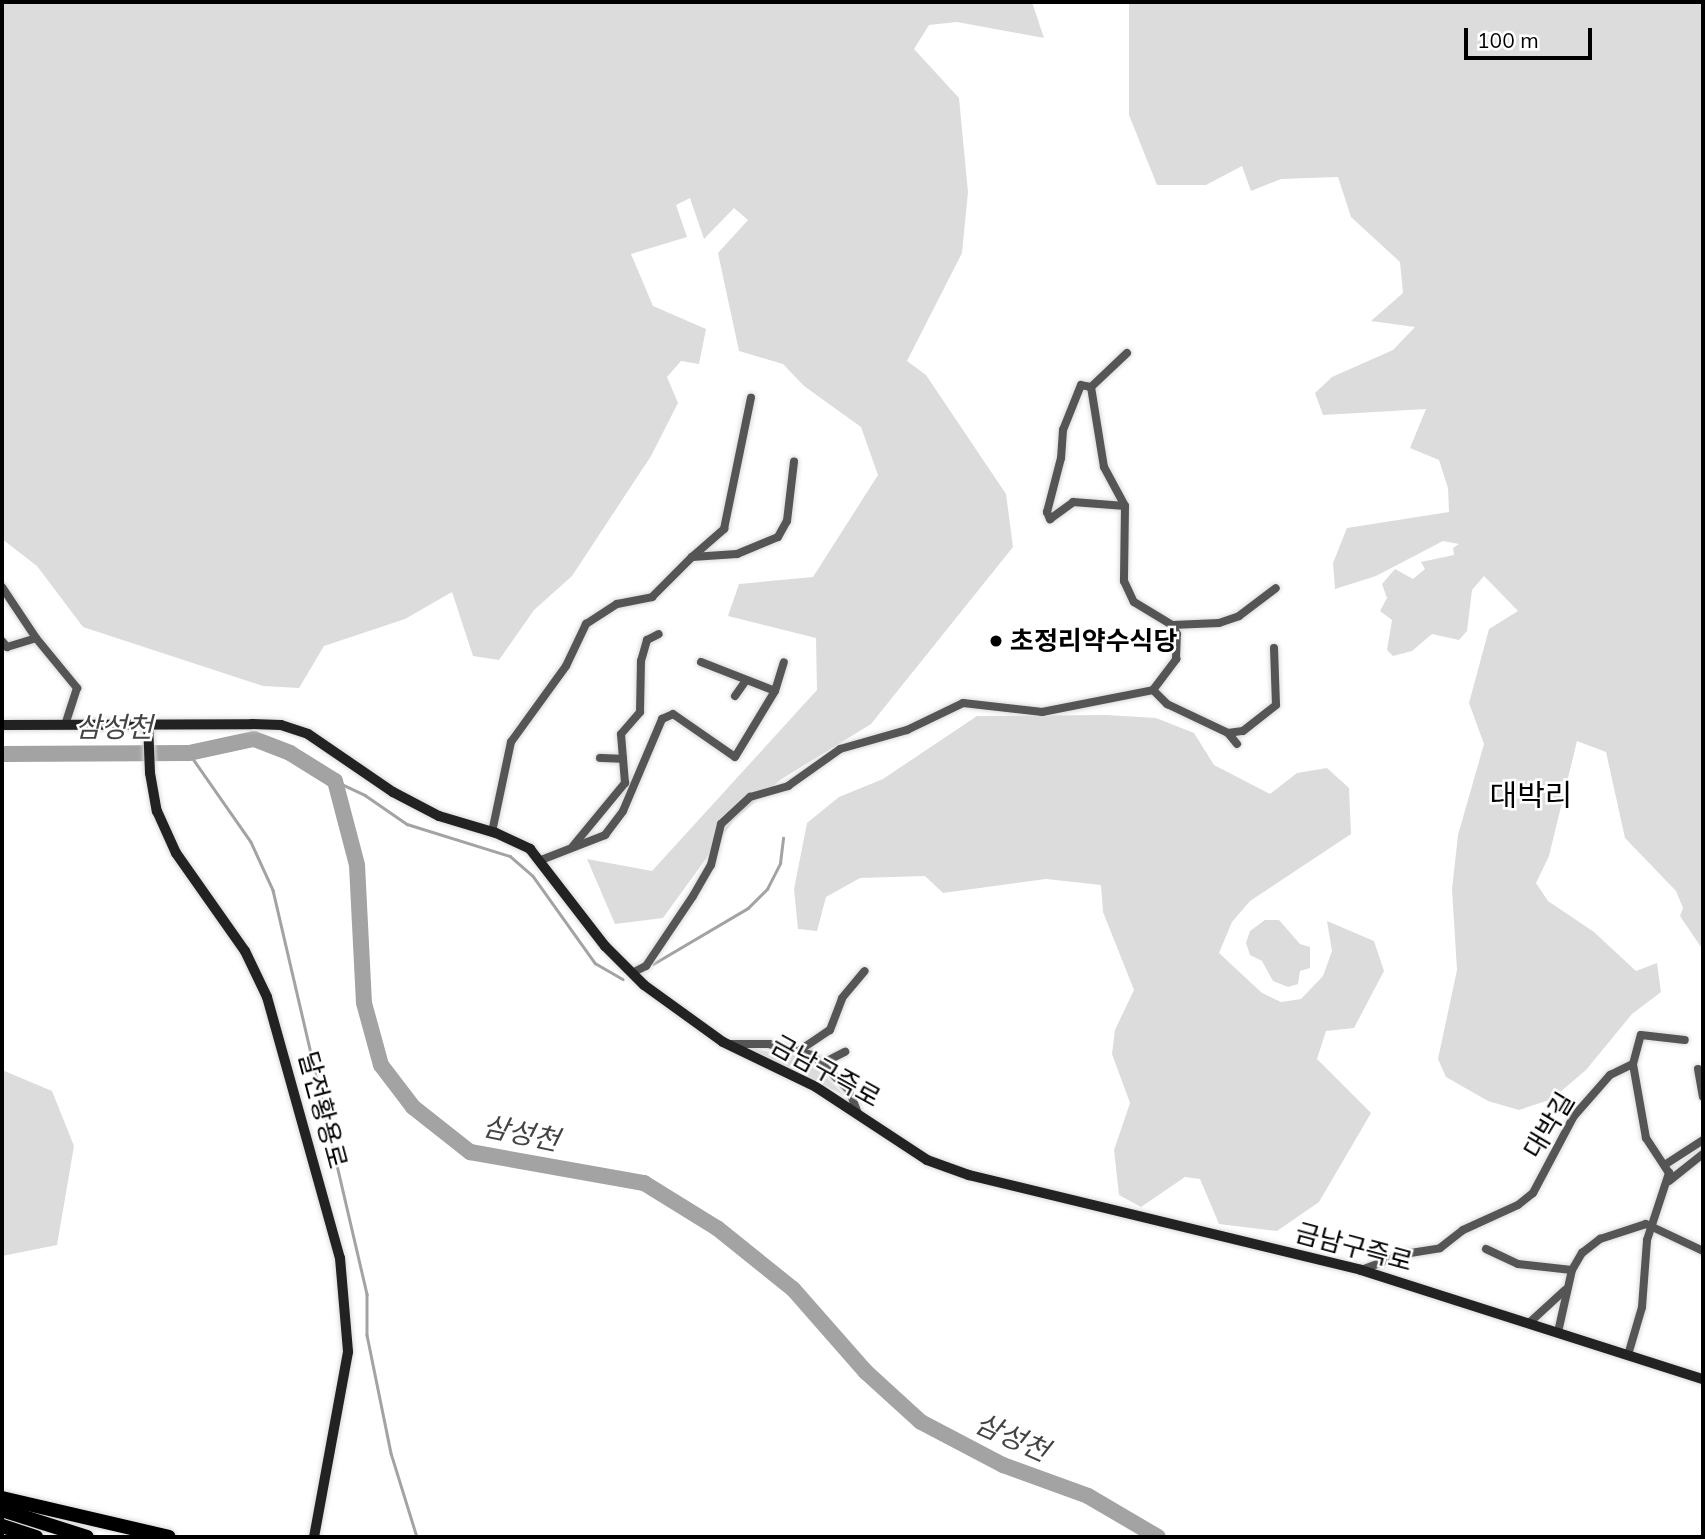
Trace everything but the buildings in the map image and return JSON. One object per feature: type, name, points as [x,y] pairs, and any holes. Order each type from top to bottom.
[{"type":"highway","points":[[2,1498],[169,1537]]},
{"type":"highway","points":[[2,1510],[87,1537]]},
{"type":"highway","points":[[2,1526],[36,1537]]},
{"type":"main road","name":"금남구즉로","points":[[2,724],[65,724],[148,729],[281,725],[308,734],[427,810],[492,832],[530,849],[605,946],[632,973],[692,1022],[727,1044],[858,1113],[927,1160],[970,1175],[1361,1270],[1703,1379]]},
{"type":"main road","name":"달전황용로","points":[[148,729],[150,773],[158,811],[176,853],[245,951],[267,997],[340,1258],[348,1352],[314,1537]]},
{"type":"street","points":[[1091,387],[1128,353]]},
{"type":"street","points":[[1091,387],[1081,385],[1063,430],[1061,458],[1046,512],[1050,519],[1073,502],[1125,506]]},
{"type":"street","points":[[632,973],[646,966],[693,896],[711,865],[721,824],[750,797],[788,786],[840,749],[907,730],[963,703],[1042,712],[1153,690],[1177,659],[1177,634],[1172,625],[1133,602],[1124,581],[1125,506],[1104,467],[1091,387]]},
{"type":"street","points":[[492,832],[511,742],[566,666],[586,624],[617,604],[652,597],[724,529],[751,398]]},
{"type":"street","points":[[692,557],[737,554],[778,537],[787,522],[794,461]]},
{"type":"street","points":[[2,587],[37,638],[77,688],[65,724]]},
{"type":"street","points":[[1172,625],[1219,623],[1239,616],[1276,588]]},
{"type":"street","points":[[571,848],[625,783],[621,734],[640,712],[641,661],[647,640],[659,634]]},
{"type":"street","points":[[2,641],[7,647],[37,638]]},
{"type":"street","points":[[1228,733],[1244,731],[1276,705],[1274,648]]},
{"type":"street","points":[[701,662],[775,691]]},
{"type":"street","points":[[541,860],[605,835],[623,811],[662,719],[673,714],[735,757],[775,691],[784,662]]},
{"type":"street","points":[[735,696],[746,680]]},
{"type":"street","points":[[1153,690],[1167,704],[1228,733],[1237,744]]},
{"type":"street","points":[[600,758],[623,759]]},
{"type":"street","points":[[800,1050],[830,1030],[842,998],[865,971]]},
{"type":"street","points":[[1668,1184],[1666,1164],[1646,1138],[1633,1064],[1641,1035],[1685,1040]]},
{"type":"street","points":[[727,1044],[746,1041],[800,1050],[823,1063],[849,1090],[858,1113]]},
{"type":"street","points":[[823,1063],[845,1052]]},
{"type":"street","name":"대박길","points":[[1361,1270],[1404,1254],[1440,1248],[1463,1230],[1503,1213],[1533,1193],[1566,1126],[1597,1088],[1621,1067],[1633,1064]]},
{"type":"street","points":[[1698,1069],[1703,1097]]},
{"type":"street","points":[[1666,1164],[1703,1140]]},
{"type":"street","points":[[1628,1355],[1642,1307],[1644,1258],[1652,1225],[1674,1173],[1703,1154]]},
{"type":"street","points":[[1558,1332],[1572,1270],[1582,1253],[1600,1239],[1652,1225],[1703,1251]]},
{"type":"street","points":[[1486,1249],[1518,1264],[1572,1270]]},
{"type":"street","points":[[1529,1323],[1566,1288]]},
{"type":"shaded area","points":[[2,2],[1032,2],[1044,38],[957,22],[929,25],[914,49],[959,98],[968,192],[962,253],[907,361],[926,375],[1006,494],[1013,547],[871,724],[780,780],[734,820],[663,918],[615,924],[587,859],[652,871],[817,690],[816,638],[728,616],[739,584],[813,577],[878,475],[861,427],[804,386],[783,364],[739,351],[718,253],[748,220],[734,208],[704,239],[690,198],[676,205],[687,237],[631,254],[653,306],[706,329],[699,364],[681,361],[667,377],[678,403],[651,456],[572,576],[534,610],[499,660],[473,656],[452,592],[405,619],[324,646],[299,688],[263,686],[83,627],[37,566],[2,539]]},
{"type":"shaded area","points":[[1129,2],[1703,2],[1703,950],[1680,916],[1683,908],[1676,891],[1625,838],[1606,752],[1577,741],[1549,856],[1536,883],[1548,901],[1594,932],[1636,971],[1657,963],[1661,992],[1632,1014],[1586,1070],[1552,1099],[1519,1110],[1488,1101],[1446,1077],[1438,1059],[1457,970],[1452,889],[1458,835],[1484,744],[1469,703],[1489,629],[1518,611],[1484,576],[1472,590],[1467,631],[1459,640],[1432,634],[1412,651],[1393,656],[1387,650],[1392,620],[1380,611],[1387,598],[1382,584],[1395,569],[1413,579],[1425,569],[1421,562],[1454,555],[1453,548],[1459,544],[1443,541],[1376,576],[1335,589],[1333,563],[1347,528],[1449,512],[1448,488],[1439,460],[1410,448],[1426,409],[1323,415],[1315,393],[1332,377],[1393,350],[1415,327],[1371,321],[1403,293],[1400,262],[1351,217],[1338,177],[1281,179],[1251,191],[1242,166],[1206,185],[1157,185],[1129,115]]},
{"type":"shaded area","points":[[1106,715],[1156,718],[1194,733],[1214,765],[1270,794],[1297,773],[1327,768],[1349,788],[1351,834],[1250,901],[1232,922],[1219,953],[1262,993],[1281,1002],[1301,999],[1323,976],[1332,951],[1327,921],[1374,941],[1384,971],[1354,1028],[1326,1031],[1317,1059],[1371,1113],[1319,1202],[1277,1231],[1219,1224],[1200,1179],[1185,1177],[1141,1207],[1119,1195],[1114,1150],[1130,1103],[1112,1054],[1115,1030],[1134,990],[1103,912],[1101,885],[1046,879],[943,893],[925,876],[860,878],[826,897],[817,931],[798,929],[794,889],[807,823],[839,797],[883,779],[977,716]]},
{"type":"shaded area","points":[[1265,920],[1279,920],[1300,944],[1310,947],[1310,968],[1300,971],[1298,984],[1288,987],[1273,981],[1262,961],[1250,955],[1246,943],[1250,931]]},
{"type":"shaded area","points":[[750,1049],[806,1057],[844,1095]]},
{"type":"shaded area","points":[[2,1070],[52,1091],[74,1146],[57,1245],[2,1256]]},
{"type":"waterway","name":"삼성천","points":[[2,754],[189,753],[254,739],[290,753],[335,781],[357,865],[364,1003],[381,1065],[413,1107],[470,1152],[644,1183],[717,1228],[793,1289],[866,1372],[921,1422],[1003,1465],[1088,1496],[1158,1537]]},
{"type":"waterway","points":[[189,753],[251,842],[273,890],[367,1294],[367,1335],[391,1453],[417,1537]]},
{"type":"waterway","points":[[335,781],[365,795],[407,824],[510,856],[533,876],[595,963],[623,979]]},
{"type":"waterway","points":[[653,964],[748,908],[767,889],[780,863],[783,838]]},
{"type":"place","name":"초정리약수식당","points":[[996,641]]},
{"type":"district","name":"대박리","points":[[1531,795]]}]
